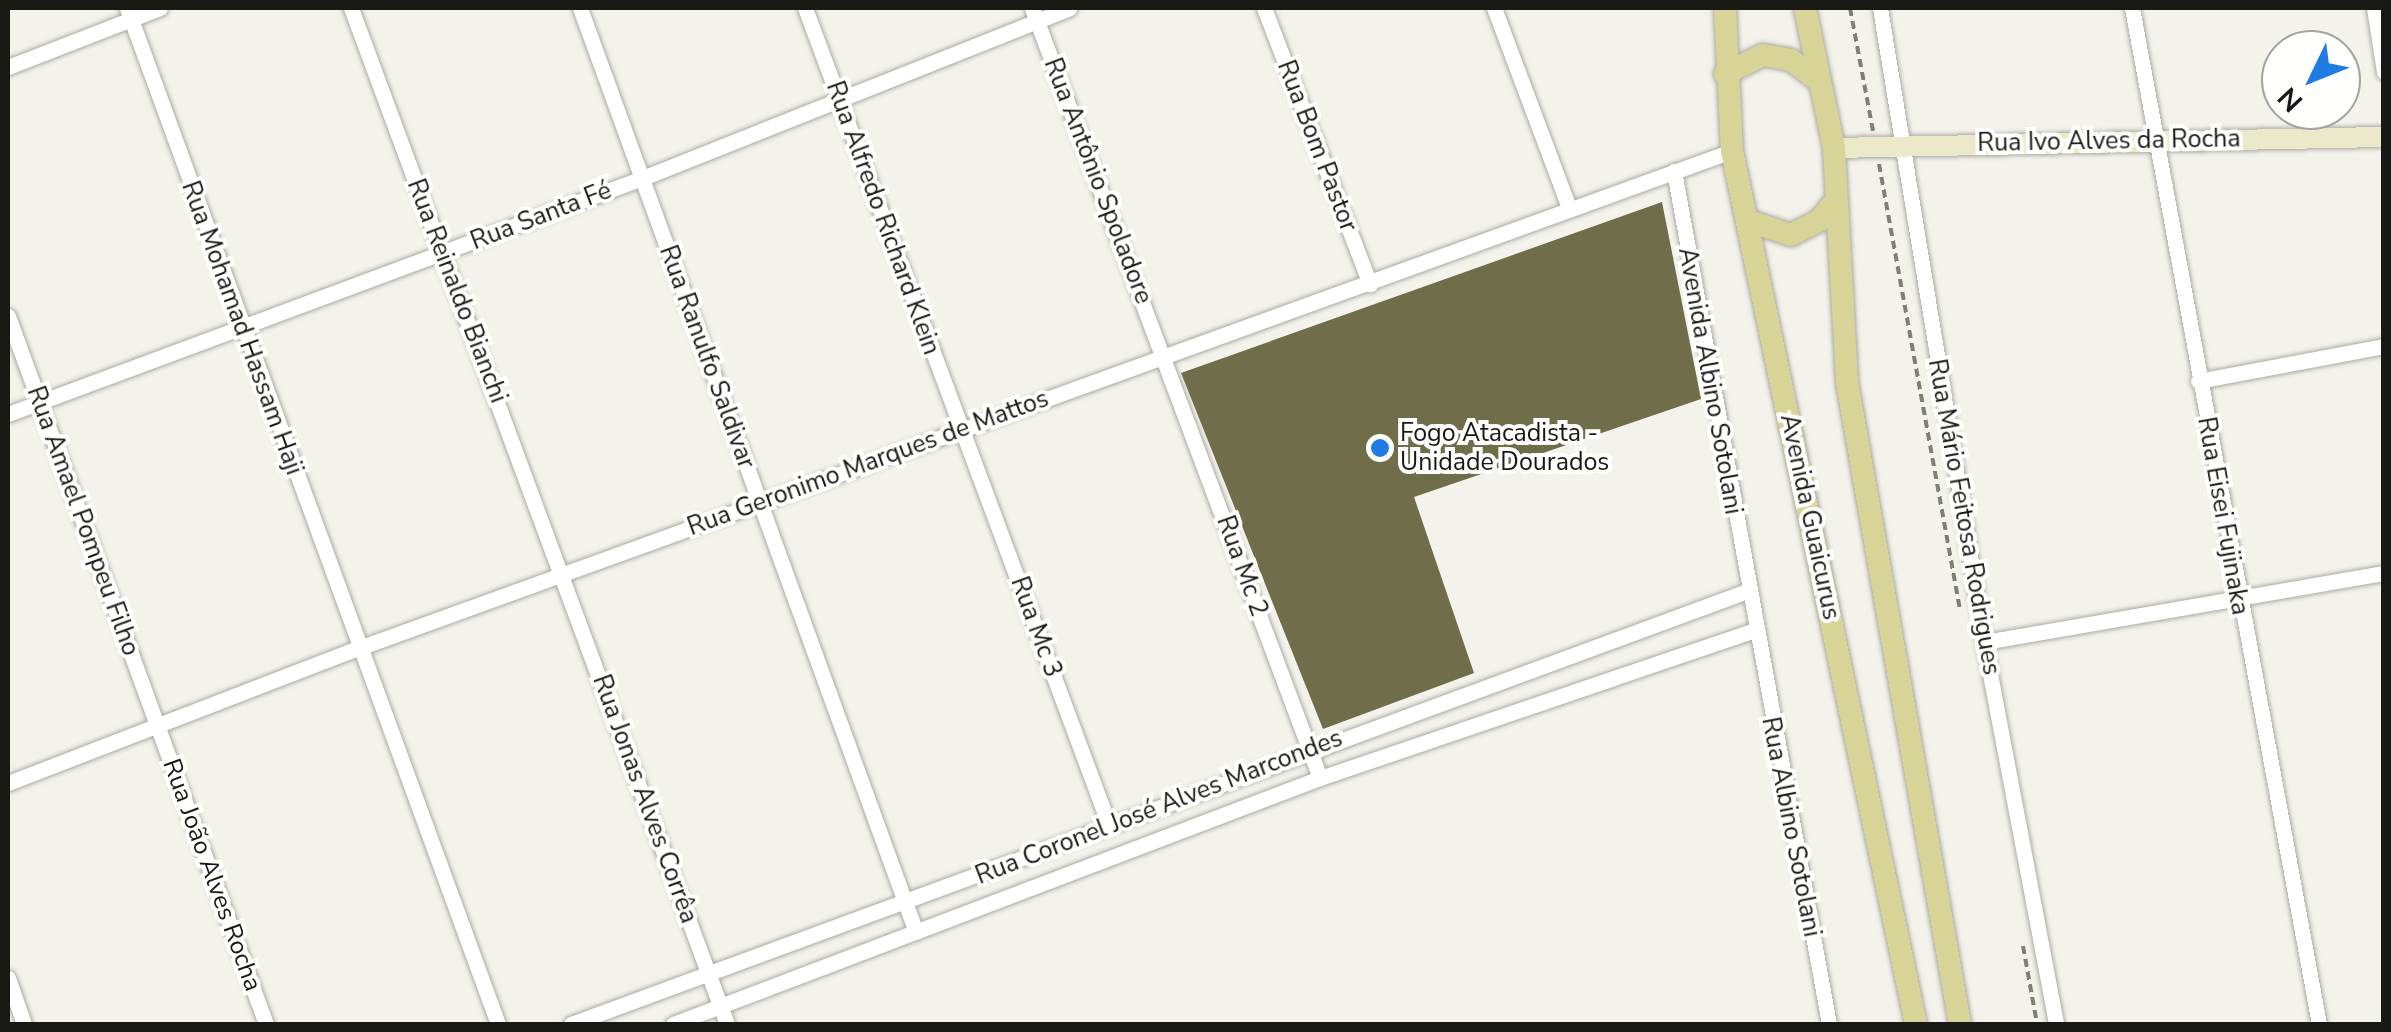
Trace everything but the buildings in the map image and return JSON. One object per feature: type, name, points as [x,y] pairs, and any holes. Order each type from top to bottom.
[{"type":"main road","name":"Avenida Guaicurus","points":[[1724,8],[1732,151],[1916,1024]]},
{"type":"main road","points":[[1805,8],[1816,79],[1834,148],[1833,204],[1846,382],[1960,1024]]},
{"type":"main road","points":[[1725,74],[1763,55],[1791,60],[1816,79]]},
{"type":"main road","points":[[1749,221],[1790,235],[1819,221],[1833,204]]},
{"type":"street","points":[[8,68],[128,14],[160,8]]},
{"type":"street","name":"Rua Reinaldo Bianchi","points":[[351,8],[563,574]]},
{"type":"street","name":"Rua Ranulfo Saldivar","points":[[580,8],[916,932]]},
{"type":"street","name":"Rua Alfredo Richard Klein","points":[[804,8],[962,429]]},
{"type":"street","name":"Rua Santa Fé","points":[[8,414],[640,179],[1034,14],[1069,8]]},
{"type":"street","name":"Rua Bom Pastor","points":[[1264,8],[1370,284]]},
{"type":"street","points":[[1494,8],[1570,208]]},
{"type":"street","name":"Rua Mário Feitosa Rodrigues","points":[[1880,8],[1984,642],[2056,1024]]},
{"type":"street","name":"Rua Eisei Fujinaka","points":[[2132,8],[2319,1024]]},
{"type":"street","points":[[2374,8],[2384,72]]},
{"type":"street","name":"Rua Mohamad Hassam Haji","points":[[128,14],[356,649],[498,1024]]},
{"type":"street","name":"Rua Antônio Spoladore","points":[[1034,14],[1164,354]]},
{"type":"street","name":"Rua Ivo Alves da Rocha","points":[[1834,148],[1901,142],[2384,137]]},
{"type":"street","name":"Rua Geronimo Marques de Mattos","points":[[8,783],[356,649],[1732,151]]},
{"type":"street","name":"Avenida Albino Sotolani","points":[[1674,171],[1754,630]]},
{"type":"street","name":"Rua Amael Pompeu Filho","points":[[8,316],[158,726]]},
{"type":"street","points":[[2198,381],[2384,346]]},
{"type":"street","name":"Rua Mc 2","points":[[1164,354],[1320,778]]},
{"type":"street","name":"Rua Mc 3","points":[[962,429],[1109,825]]},
{"type":"street","points":[[1984,642],[2384,573]]},
{"type":"street","name":"Rua Jonas Alves Corrêa","points":[[563,574],[727,1024]]},
{"type":"street","name":"Rua Coronel José Alves Marcondes","points":[[571,1024],[906,904],[1310,748],[1747,591]]},
{"type":"street","name":"Rua Coronel José Alves Marcondes","points":[[673,1024],[1320,778],[1754,630]]},
{"type":"street","name":"Rua Albino Sotolani","points":[[1754,630],[1829,1024]]},
{"type":"street","name":"Rua João Alves Rocha","points":[[158,726],[266,1024]]},
{"type":"street","points":[[8,978],[24,1024]]},
{"type":"path","points":[[1850,8],[1963,623]]},
{"type":"path","points":[[2020,932],[2037,1024]]},
{"type":"place","name":"Fogo Atacadista - Unidade Dourados","points":[[1380,448]]}]
